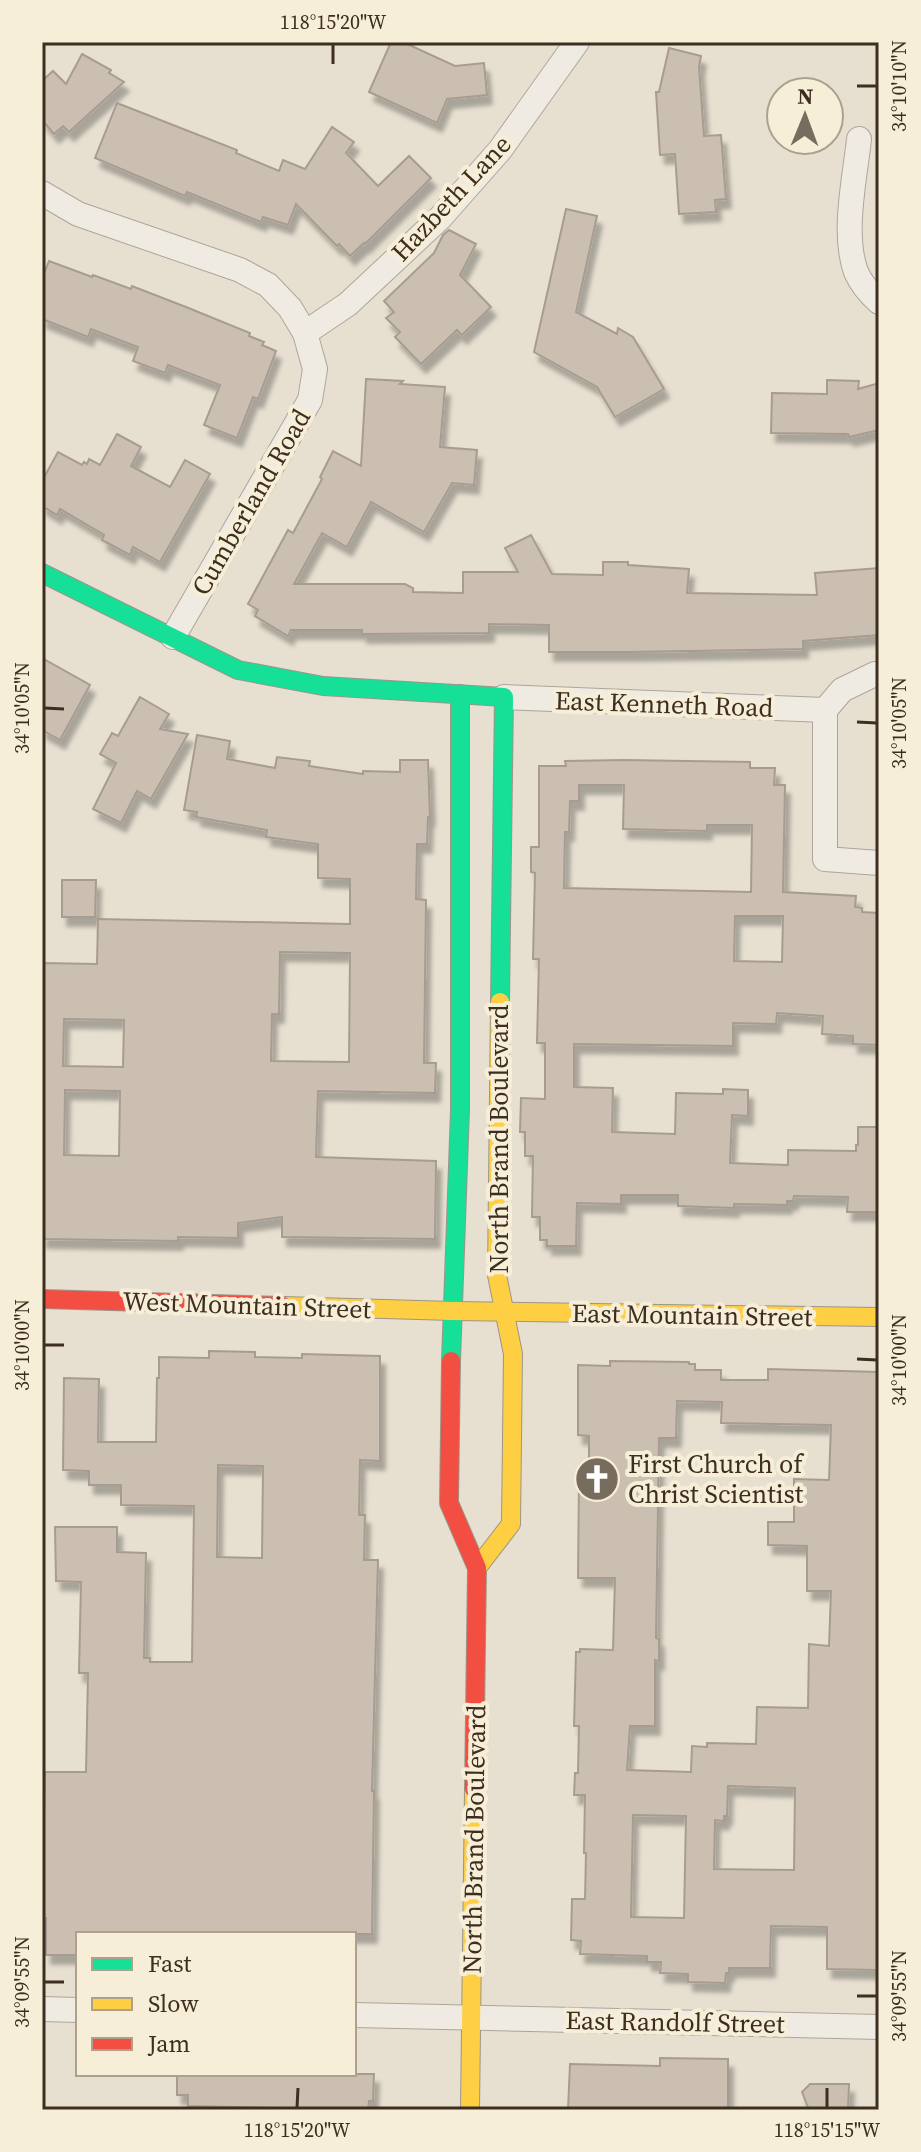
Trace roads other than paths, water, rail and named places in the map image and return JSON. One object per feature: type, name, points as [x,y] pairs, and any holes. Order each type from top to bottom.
[{"type":"street","name":"Hazbeth Lane","points":[[305,333],[348,304],[440,218],[500,150],[577,42]]},
{"type":"street","points":[[859,139],[851,209],[851,244],[856,272],[879,302]]},
{"type":"street","name":"Cumberland Road","points":[[42,193],[78,214],[240,270],[268,285],[290,308],[305,333],[315,369],[310,400],[173,637]]},
{"type":"street","points":[[42,573],[238,670],[323,686],[504,697]]},
{"type":"street","points":[[879,674],[842,690],[825,710],[825,859],[879,863]]},
{"type":"street","name":"North Brand Boulevard","points":[[460,694],[460,1110],[449,1503],[477,1568],[470,2110]]},
{"type":"street","name":"North Brand Boulevard","points":[[477,1568],[511,1524],[513,1354],[497,1275],[504,697]]},
{"type":"street","name":"East Kenneth Road","points":[[504,697],[825,710]]},
{"type":"street","name":"West Mountain Street","points":[[42,1299],[504,1312]]},
{"type":"street","name":"East Mountain Street","points":[[504,1312],[879,1317]]},
{"type":"street","points":[[42,2009],[76,2010]]},
{"type":"street","name":"East Randolf Street","points":[[356,2015],[879,2027]]},
{"type":"place","name":"First Church of Christ Scientist","points":[[597,1479]]}]
